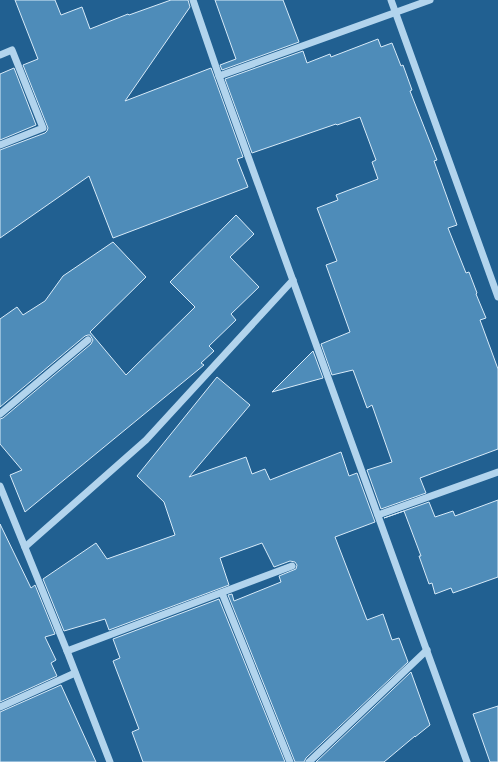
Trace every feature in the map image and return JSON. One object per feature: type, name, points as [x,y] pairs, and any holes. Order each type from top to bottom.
[{"type":"street","points":[[193,0],[467,762]]},
{"type":"street","points":[[391,0],[498,297]]},
{"type":"street","points":[[220,76],[430,0]]},
{"type":"street","points":[[0,55],[12,50],[43,128],[0,145]]},
{"type":"street","points":[[25,547],[146,440],[293,280]]},
{"type":"street","points":[[0,414],[88,340]]},
{"type":"street","points":[[378,515],[498,472]]},
{"type":"street","points":[[0,486],[110,762]]},
{"type":"street","points":[[67,651],[292,566]]},
{"type":"street","points":[[222,593],[290,762]]},
{"type":"street","points":[[309,762],[427,650]]},
{"type":"street","points":[[0,707],[75,673]]},
{"type":"building","points":[[15,0],[55,0],[61,15],[82,7],[90,29],[128,14],[129,15],[171,0],[188,0],[190,7],[125,101],[211,68],[243,157],[237,159],[248,187],[113,238],[89,176],[0,238],[0,150],[45,133],[48,128],[23,65],[38,59]]},
{"type":"building","points":[[215,0],[283,0],[299,42],[222,70],[220,65],[236,59]]},
{"type":"building","points":[[378,39],[381,47],[392,43],[401,66],[403,65],[412,90],[410,91],[437,160],[434,161],[457,225],[448,228],[466,273],[469,272],[486,318],[480,320],[498,369],[498,449],[420,478],[426,493],[381,509],[367,470],[392,462],[372,405],[367,408],[353,370],[332,375],[321,344],[350,332],[326,265],[337,261],[317,208],[338,200],[336,195],[378,179],[372,162],[376,160],[360,117],[252,153],[225,79],[303,51],[307,63],[330,54],[331,57]]},
{"type":"building","points":[[14,68],[36,125],[0,140],[0,74]]},
{"type":"building","points":[[236,215],[254,234],[230,257],[259,287],[231,314],[236,320],[209,346],[214,351],[201,363],[204,365],[25,512],[10,475],[22,470],[0,444],[0,419],[91,344],[93,340],[90,335],[85,336],[0,407],[0,319],[17,307],[23,315],[45,301],[63,276],[113,242],[146,277],[90,332],[126,375],[195,307],[170,282]]},
{"type":"building","points":[[313,351],[323,378],[272,392]]},
{"type":"building","points":[[217,377],[250,405],[189,477],[246,457],[252,474],[265,469],[270,480],[341,452],[349,476],[357,473],[375,522],[335,537],[367,620],[383,614],[392,640],[399,638],[408,662],[306,758],[304,762],[295,762],[228,595],[232,594],[234,601],[281,582],[279,576],[296,569],[297,565],[295,562],[290,561],[274,567],[262,543],[220,558],[229,585],[109,630],[105,619],[64,631],[43,579],[96,543],[107,559],[175,535],[164,502],[137,476]]},
{"type":"building","points":[[498,500],[498,577],[453,593],[451,588],[435,594],[432,583],[429,584],[419,556],[421,556],[404,511],[384,518],[429,502],[435,517],[453,511],[455,516]]},
{"type":"building","points":[[0,524],[31,588],[35,585],[55,634],[45,637],[56,660],[51,663],[57,676],[0,702]]},
{"type":"building","points":[[219,599],[285,762],[143,762],[132,732],[139,729],[113,661],[120,658],[113,639]]},
{"type":"building","points":[[411,672],[430,725],[384,762],[316,762]]},
{"type":"building","points":[[61,685],[96,762],[0,762],[0,712]]},
{"type":"building","points":[[498,706],[498,762],[490,762],[473,714]]}]
